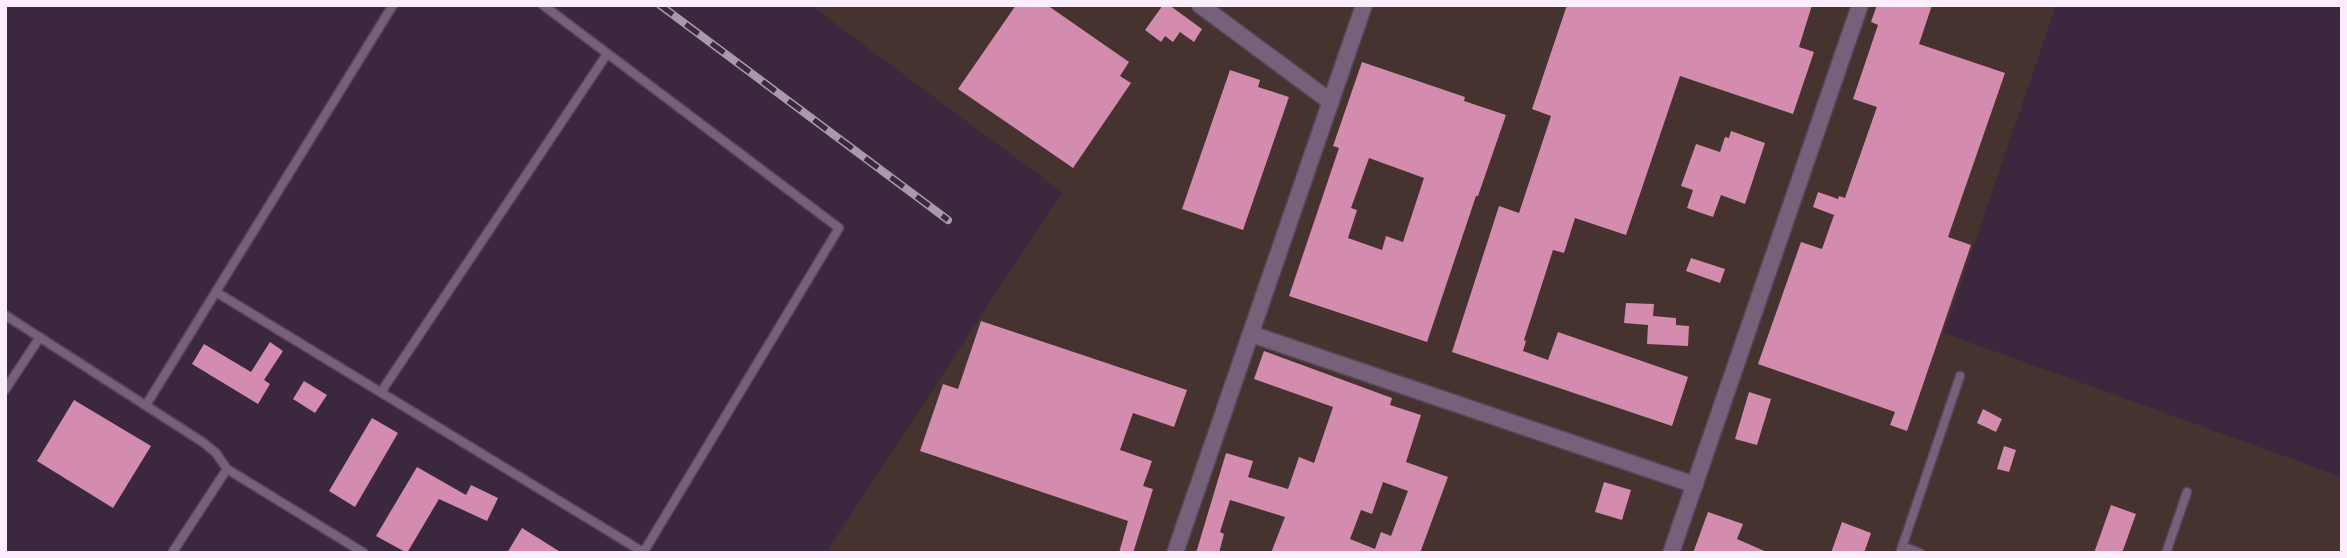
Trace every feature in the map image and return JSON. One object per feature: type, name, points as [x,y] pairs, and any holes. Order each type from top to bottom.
[{"type":"street","points":[[1200,5],[1331,102]]},
{"type":"street","points":[[1175,553],[1364,5]]},
{"type":"street","points":[[1671,553],[1860,5]]},
{"type":"street","points":[[1251,334],[1695,485]]},
{"type":"lane","points":[[146,405],[393,5]]},
{"type":"lane","points":[[216,292],[643,552],[839,228],[543,5]]},
{"type":"lane","points":[[381,392],[607,54]]},
{"type":"lane","points":[[5,315],[204,443],[216,453],[227,469],[364,553]]},
{"type":"lane","points":[[5,390],[40,337]]},
{"type":"lane","points":[[1920,553],[1901,550],[1960,376]]},
{"type":"lane","points":[[172,553],[227,469]]},
{"type":"lane","points":[[2166,553],[2187,492]]},
{"type":"shaded area","points":[[810,5],[2056,5],[1944,333],[2342,477],[2342,553],[826,553],[1062,192]]},
{"type":"building","points":[[1016,5],[1047,5],[1129,62],[1120,76],[1131,83],[1073,168],[958,89]]},
{"type":"building","points":[[1163,5],[1169,5],[1202,29],[1194,42],[1180,32],[1173,42],[1165,36],[1161,42],[1145,30]]},
{"type":"building","points":[[1567,5],[1812,5],[1799,47],[1814,52],[1793,114],[1680,76],[1626,235],[1575,218],[1564,253],[1553,250],[1524,340],[1523,351],[1548,360],[1558,332],[1688,377],[1672,426],[1452,352],[1499,206],[1519,213],[1551,116],[1532,109]]},
{"type":"building","points":[[1877,5],[1932,5],[1919,44],[2005,73],[1948,237],[1971,245],[1907,431],[1890,425],[1895,412],[1758,364],[1801,242],[1822,249],[1834,215],[1813,207],[1818,192],[1838,199],[1839,196],[1845,198],[1877,107],[1853,99],[1878,25],[1871,22]]},
{"type":"building","points":[[1362,62],[1465,97],[1464,101],[1506,115],[1427,342],[1289,296],[1339,148],[1333,146]],"holes":[[[1369,158],[1424,178],[1403,242],[1386,236],[1382,250],[1348,238],[1357,210],[1351,208]]]},
{"type":"building","points":[[1230,70],[1260,80],[1258,87],[1289,97],[1243,230],[1182,209]]},
{"type":"building","points":[[1731,131],[1765,143],[1745,204],[1721,195],[1713,217],[1687,208],[1693,190],[1681,186],[1696,144],[1720,152],[1725,137],[1729,138]]},
{"type":"building","points":[[1691,258],[1725,269],[1720,283],[1686,271]]},
{"type":"building","points":[[1626,303],[1654,304],[1653,316],[1676,318],[1676,325],[1689,326],[1688,346],[1647,344],[1648,325],[1624,323]]},
{"type":"building","points":[[981,321],[1187,390],[1174,427],[1133,413],[1120,450],[1152,461],[1143,486],[1153,489],[1133,553],[1119,553],[1128,521],[920,451],[943,384],[958,389]]},
{"type":"building","points":[[270,342],[283,351],[264,380],[270,384],[258,404],[192,364],[204,344],[251,372]]},
{"type":"building","points":[[1264,351],[1392,398],[1390,405],[1421,415],[1406,462],[1448,477],[1420,553],[1271,553],[1285,517],[1230,500],[1220,532],[1224,534],[1219,553],[1196,553],[1226,453],[1253,461],[1248,477],[1288,489],[1299,457],[1314,463],[1333,407],[1254,379]],"holes":[[[1383,482],[1408,491],[1391,536],[1381,532],[1375,549],[1350,539],[1361,510],[1372,514]]]},
{"type":"building","points":[[304,381],[327,395],[315,413],[293,399]]},
{"type":"building","points":[[1749,392],[1771,399],[1757,445],[1735,439]]},
{"type":"building","points":[[74,400],[151,446],[113,508],[37,461]]},
{"type":"building","points":[[1983,409],[2002,419],[1996,432],[1977,423]]},
{"type":"building","points":[[372,418],[398,433],[355,507],[329,491]]},
{"type":"building","points":[[2004,446],[2016,450],[2009,472],[1997,469]]},
{"type":"building","points":[[417,467],[466,495],[471,485],[498,498],[487,521],[439,499],[407,553],[376,536]]},
{"type":"building","points":[[1604,482],[1631,490],[1622,520],[1595,512]]},
{"type":"building","points":[[2111,505],[2136,514],[2122,553],[2094,553]]},
{"type":"building","points":[[1708,512],[1743,524],[1737,539],[1769,553],[1693,553]]},
{"type":"building","points":[[1842,522],[1871,533],[1864,553],[1831,553]]},
{"type":"building","points":[[522,528],[562,553],[507,553]]},
{"type":"railway","points":[[660,5],[948,220]]}]
